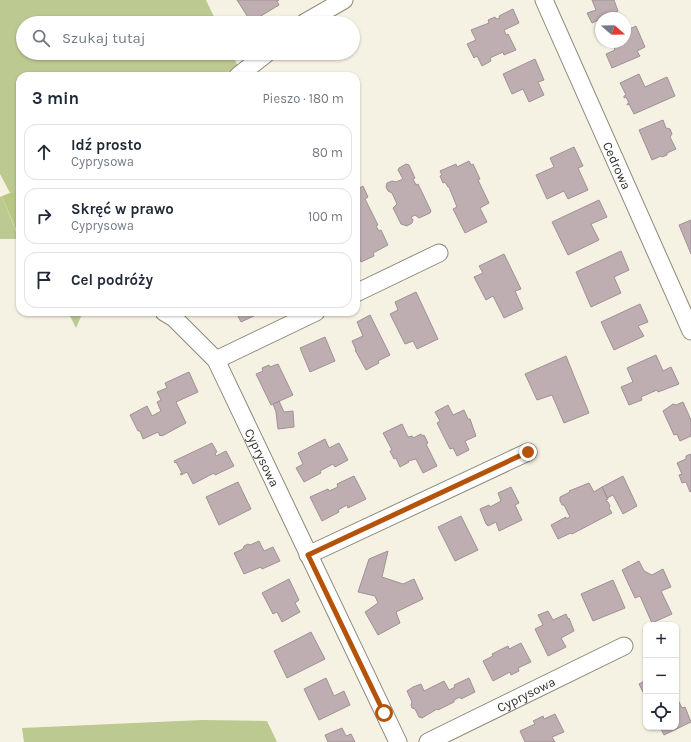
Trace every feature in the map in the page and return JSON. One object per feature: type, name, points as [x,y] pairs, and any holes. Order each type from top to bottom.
[{"type":"street","points":[[316,16],[344,0]]},
{"type":"street","name":"Cedrowa","points":[[544,0],[691,331]]},
{"type":"street","points":[[243,72],[258,60]]},
{"type":"street","points":[[360,291],[439,253]]},
{"type":"street","name":"Cyprysowa","points":[[171,316],[216,360],[398,742]]},
{"type":"street","points":[[216,360],[308,316]]},
{"type":"street","points":[[308,555],[528,452]]},
{"type":"street","name":"Cyprysowa","points":[[428,742],[624,646]]},
{"type":"green space","points":[[0,0],[206,0],[214,16],[16,16],[16,60],[235,60],[238,67],[232,72],[16,72],[16,201],[0,174]]},
{"type":"green space","points":[[16,191],[16,230],[2,196]]},
{"type":"green space","points":[[2,196],[16,231],[16,239],[0,239],[0,197]]},
{"type":"green space","points":[[70,316],[81,316],[76,328]]},
{"type":"green space","points":[[202,720],[267,721],[277,742],[24,742],[22,728]]},
{"type":"building","points":[[237,0],[279,0],[277,1],[279,5],[261,16],[247,16]]},
{"type":"building","points":[[592,0],[614,0],[618,11],[595,12],[595,22],[592,23],[587,13],[596,10]]},
{"type":"building","points":[[513,9],[519,23],[504,30],[506,35],[508,34],[516,50],[504,55],[503,52],[490,58],[491,61],[482,66],[477,56],[474,58],[467,44],[476,40],[471,30],[489,23],[488,20],[495,17],[496,19],[500,18],[499,16]]},
{"type":"building","points":[[636,26],[645,47],[637,51],[640,56],[612,68],[606,54],[615,50],[614,48],[631,48],[631,28]]},
{"type":"building","points":[[535,59],[544,80],[538,82],[544,95],[529,102],[523,89],[512,94],[503,74]]},
{"type":"building","points":[[639,74],[645,87],[667,77],[675,96],[634,114],[629,104],[627,105],[629,103],[626,97],[624,98],[626,95],[620,83]]},
{"type":"building","points":[[663,120],[666,128],[670,129],[672,134],[670,137],[676,149],[667,153],[667,155],[652,160],[639,130]]},
{"type":"building","points":[[574,147],[583,166],[578,168],[588,190],[568,199],[564,191],[547,199],[536,175],[554,167],[550,158]]},
{"type":"building","points":[[469,161],[471,165],[473,164],[480,179],[478,180],[489,203],[480,208],[487,222],[465,233],[453,209],[457,207],[449,187],[445,182],[443,183],[440,176],[442,175],[440,171],[456,164],[457,167]]},
{"type":"building","points":[[406,164],[409,165],[415,178],[413,179],[416,185],[418,184],[431,211],[430,213],[419,218],[415,215],[411,217],[413,220],[412,223],[407,226],[401,224],[393,208],[397,204],[392,193],[388,191],[386,187],[387,183],[392,181],[396,182],[403,179],[398,170]]},
{"type":"building","points":[[363,186],[368,197],[365,199],[378,225],[376,226],[379,231],[381,230],[388,245],[373,253],[374,256],[361,262],[360,259],[360,188]]},
{"type":"building","points":[[599,200],[607,217],[591,224],[599,240],[568,255],[552,222]]},
{"type":"building","points":[[691,220],[691,254],[679,225]]},
{"type":"building","points":[[621,251],[629,270],[614,277],[621,293],[591,307],[576,272]]},
{"type":"building","points":[[504,254],[521,289],[515,291],[523,309],[504,318],[493,296],[486,300],[474,277],[483,273],[479,266]]},
{"type":"building","points":[[416,292],[438,339],[417,349],[413,341],[405,344],[390,314],[398,310],[395,302]]},
{"type":"building","points":[[640,304],[648,322],[638,326],[644,336],[614,350],[601,322]]},
{"type":"building","points":[[370,315],[390,355],[378,361],[379,363],[366,370],[355,350],[352,341],[363,336],[357,322]]},
{"type":"building","points":[[238,316],[254,316],[241,322]]},
{"type":"building","points":[[325,337],[335,361],[310,372],[300,348]]},
{"type":"building","points":[[656,355],[663,371],[671,367],[679,384],[658,392],[657,390],[641,397],[642,400],[629,405],[621,387],[633,382],[627,368]]},
{"type":"building","points":[[566,356],[589,413],[564,423],[552,395],[537,400],[525,374]]},
{"type":"building","points":[[278,364],[293,395],[271,405],[256,374],[263,371],[262,368],[269,365],[270,367]]},
{"type":"building","points":[[189,372],[198,392],[176,402],[186,423],[162,436],[160,436],[158,432],[143,439],[130,415],[147,406],[152,416],[161,411],[157,402],[161,400],[157,392],[167,388],[165,383]]},
{"type":"building","points":[[279,401],[284,412],[293,411],[294,427],[278,429],[276,412],[273,404]]},
{"type":"building","points":[[683,402],[691,420],[691,436],[680,441],[677,434],[674,435],[663,411],[673,404],[676,405]]},
{"type":"building","points":[[448,405],[453,415],[464,410],[468,419],[470,419],[476,436],[465,441],[469,450],[457,456],[453,448],[450,449],[437,423],[440,421],[435,412]]},
{"type":"building","points":[[402,424],[408,437],[412,436],[413,438],[421,434],[422,436],[424,435],[428,443],[426,444],[437,466],[423,473],[416,459],[408,461],[409,462],[400,467],[396,458],[394,459],[390,451],[392,450],[383,433]]},
{"type":"building","points":[[325,439],[329,448],[339,443],[348,460],[335,467],[333,464],[320,471],[321,473],[304,482],[296,468],[303,464],[298,453]]},
{"type":"building","points":[[212,443],[217,452],[215,453],[216,456],[226,451],[234,466],[215,475],[214,473],[193,484],[187,472],[181,475],[180,474],[182,473],[174,461]]},
{"type":"building","points":[[691,454],[690,492],[686,482],[682,483],[679,475],[682,474],[677,463],[686,459],[686,456]]},
{"type":"building","points":[[354,476],[366,499],[348,508],[347,505],[338,510],[339,512],[322,521],[310,497],[328,489],[329,491],[338,487],[337,484]]},
{"type":"building","points":[[623,476],[637,506],[623,514],[613,495],[607,498],[602,487]]},
{"type":"building","points":[[238,482],[251,509],[219,525],[206,497]]},
{"type":"building","points":[[589,483],[594,492],[602,487],[608,499],[606,500],[612,513],[572,534],[571,533],[558,539],[551,525],[566,517],[566,519],[570,517],[564,505],[562,505],[560,501],[560,497],[570,492],[569,491]]},
{"type":"building","points":[[511,487],[519,503],[515,505],[522,520],[499,531],[496,522],[488,526],[486,524],[480,509],[489,505],[490,507],[501,501],[498,493]]},
{"type":"building","points":[[461,516],[478,550],[455,561],[438,527]]},
{"type":"building","points":[[259,541],[264,551],[273,547],[280,561],[262,569],[261,567],[244,574],[234,553],[243,549],[244,546],[248,544],[250,545]]},
{"type":"building","points":[[388,551],[382,577],[403,584],[414,579],[423,599],[396,612],[400,623],[378,635],[365,612],[378,603],[375,596],[358,592],[369,559]]},
{"type":"building","points":[[639,561],[644,571],[652,575],[663,569],[671,587],[661,591],[672,614],[652,622],[640,596],[635,598],[622,570]]},
{"type":"building","points":[[289,579],[299,600],[295,603],[300,612],[282,622],[277,612],[273,614],[262,593]]},
{"type":"building","points":[[613,580],[625,608],[593,621],[581,594]]},
{"type":"building","points":[[548,611],[553,620],[566,614],[574,631],[561,638],[566,647],[548,656],[535,629],[543,625],[538,615]]},
{"type":"building","points":[[311,632],[325,659],[287,678],[274,651]]},
{"type":"building","points":[[521,643],[531,662],[518,668],[519,671],[511,675],[510,672],[493,681],[483,661],[493,656],[492,654],[508,646],[509,649]]},
{"type":"building","points":[[326,678],[334,696],[344,691],[350,705],[319,720],[304,689]]},
{"type":"building","points":[[469,678],[475,692],[461,699],[460,697],[454,700],[454,702],[438,710],[437,709],[422,718],[419,717],[415,709],[412,708],[412,702],[407,691],[413,687],[421,684],[424,691],[444,681],[449,690],[455,687],[454,685]]},
{"type":"building","points":[[643,682],[643,692],[639,684]]},
{"type":"building","points":[[679,702],[682,708],[685,707],[691,722],[679,728]]},
{"type":"building","points":[[555,714],[564,732],[552,737],[555,742],[525,742],[520,731],[535,724],[533,721],[543,716],[544,719]]},
{"type":"building","points":[[342,728],[346,736],[351,734],[355,742],[328,742],[325,735]]},
{"type":"building","points":[[662,730],[674,730],[664,735]]},
{"type":"route","points":[[384,713],[308,555],[528,452]]}]
